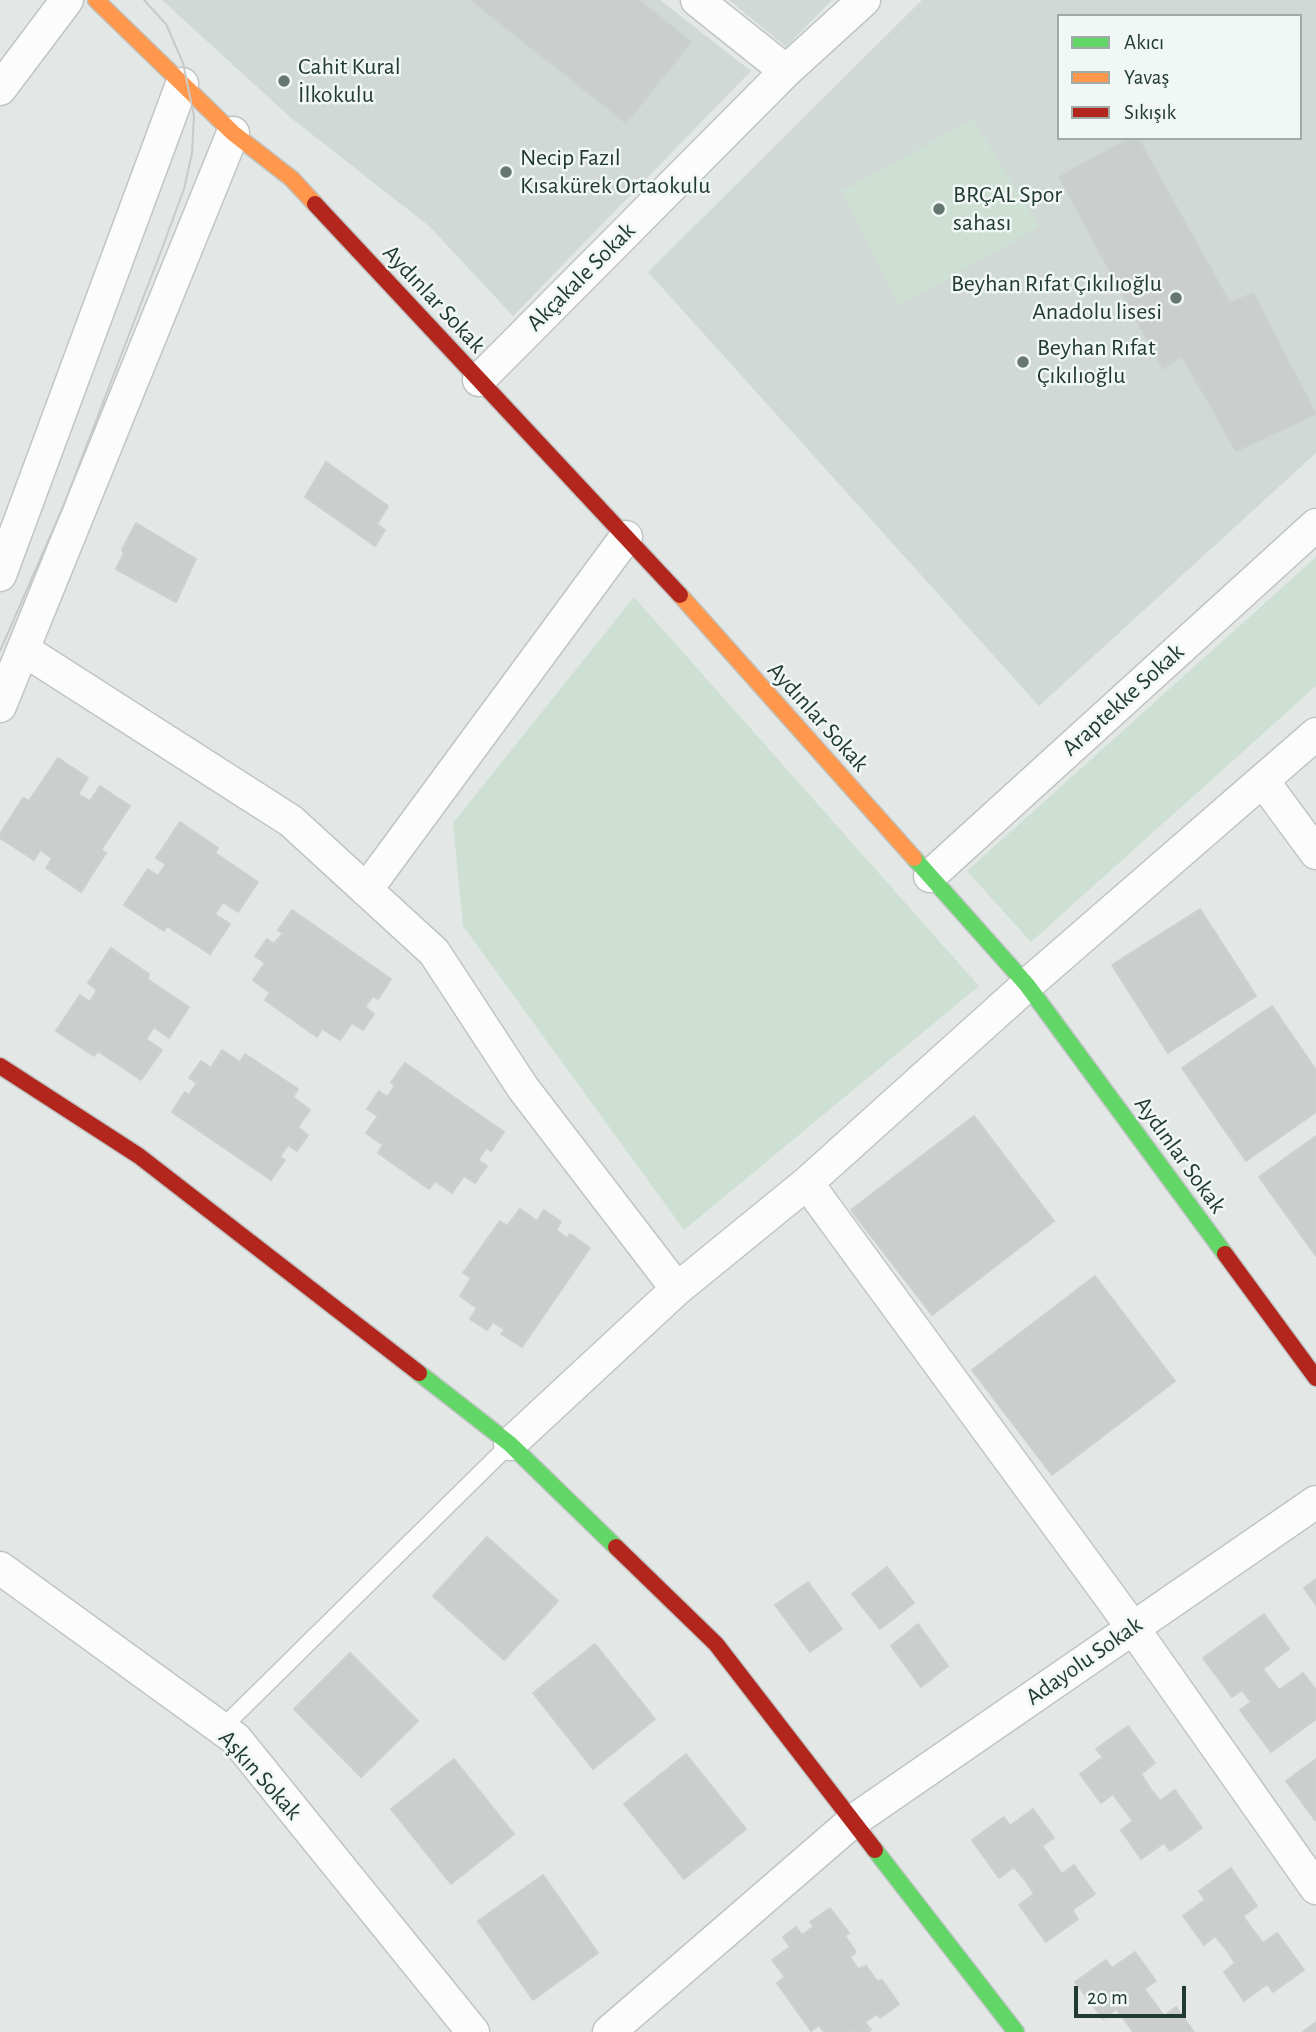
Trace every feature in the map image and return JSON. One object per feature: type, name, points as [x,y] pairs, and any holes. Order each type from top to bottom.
[{"type":"street","points":[[0,89],[67,0]]},
{"type":"street","name":"Aydınlar Sokak","points":[[96,0],[233,133],[292,179],[625,537],[1027,985],[1316,1378]]},
{"type":"street","points":[[697,0],[786,71]]},
{"type":"street","name":"Akçakale Sokak","points":[[479,380],[786,71],[864,0]]},
{"type":"street","points":[[0,575],[183,84]]},
{"type":"street","points":[[0,706],[233,133]]},
{"type":"street","name":"Araptekke Sokak","points":[[930,876],[1316,525]]},
{"type":"street","points":[[366,890],[625,537]]},
{"type":"street","points":[[24,650],[291,821],[434,952],[523,1088],[677,1289]]},
{"type":"street","points":[[510,1444],[677,1289],[807,1183],[1027,985],[1316,734]]},
{"type":"street","points":[[1263,781],[1316,853]]},
{"type":"street","points":[[0,1066],[139,1156],[510,1444],[716,1644],[1016,2032]]},
{"type":"street","points":[[807,1183],[1133,1628],[1316,1888]]},
{"type":"street","name":"Adayolu Sokak","points":[[610,2032],[853,1821],[1316,1502]]},
{"type":"street","name":"Aşkın Sokak","points":[[0,1568],[236,1740],[473,2032]]},
{"type":"lane","points":[[221,1728],[510,1444]]},
{"type":"shaded area","name":"Necip Fazıl Kısakürek Ortaokulu","points":[[162,0],[660,0],[751,71],[513,316],[429,226],[291,118]]},
{"type":"shaded area","points":[[729,0],[832,0],[786,47]]},
{"type":"shaded area","name":"Beyhan Rıfat Çıkılıoğlu","points":[[922,0],[1316,0],[1316,453],[1039,706],[648,272]]},
{"type":"green space","name":"BRÇAL Spor sahası","points":[[973,119],[1039,227],[899,306],[841,192]]},
{"type":"green space","points":[[1316,557],[1316,686],[1031,942],[967,871]]},
{"type":"green space","points":[[634,597],[979,986],[684,1230],[463,926],[453,823]]},
{"type":"building","points":[[471,0],[639,0],[691,42],[626,123]]},
{"type":"building","name":"Beyhan Rıfat Çıkılıoğlu Anadolu lisesi","points":[[1126,140],[1139,140],[1230,303],[1253,293],[1316,414],[1236,451],[1182,356],[1163,369],[1059,177]]},
{"type":"building","points":[[326,462],[388,506],[377,524],[385,530],[375,546],[305,497]]},
{"type":"building","points":[[136,523],[196,559],[176,602],[116,569]]},
{"type":"building","points":[[58,758],[88,778],[78,794],[90,801],[100,786],[130,806],[101,850],[106,853],[81,892],[46,868],[52,858],[40,850],[34,860],[0,838],[23,798],[29,801]]},
{"type":"building","points":[[180,822],[218,848],[215,853],[258,882],[238,912],[223,902],[215,914],[230,924],[210,954],[167,926],[164,931],[124,905],[148,869],[158,876],[166,864],[156,858]]},
{"type":"building","points":[[1200,909],[1256,996],[1168,1053],[1112,965]]},
{"type":"building","points":[[292,910],[391,979],[378,999],[373,996],[365,1007],[374,1014],[363,1030],[352,1023],[340,1040],[322,1029],[317,1037],[265,1000],[270,993],[253,980],[265,963],[255,956],[267,939],[274,944],[283,933],[278,930]]},
{"type":"building","points":[[111,948],[149,974],[147,979],[189,1007],[169,1038],[154,1027],[146,1039],[162,1050],[141,1080],[98,1051],[94,1056],[56,1031],[80,995],[90,1002],[97,990],[88,983]]},
{"type":"building","points":[[1272,1006],[1316,1070],[1316,1112],[1246,1161],[1182,1068]]},
{"type":"building","points":[[222,1050],[240,1062],[245,1054],[298,1089],[293,1097],[310,1110],[298,1127],[308,1135],[297,1151],[288,1145],[280,1157],[285,1160],[271,1180],[172,1112],[185,1092],[189,1095],[197,1083],[189,1078],[201,1061],[211,1068]]},
{"type":"building","points":[[405,1063],[504,1132],[491,1151],[486,1148],[478,1160],[487,1166],[475,1183],[464,1176],[452,1193],[435,1181],[429,1189],[378,1153],[383,1145],[366,1133],[378,1116],[367,1109],[379,1091],[387,1097],[395,1086],[391,1082]]},
{"type":"building","points":[[974,1116],[1054,1221],[932,1315],[851,1210]]},
{"type":"building","points":[[1316,1136],[1316,1256],[1259,1177]]},
{"type":"building","points":[[520,1209],[537,1221],[544,1210],[561,1222],[556,1230],[567,1238],[570,1234],[590,1248],[522,1347],[501,1334],[505,1330],[493,1322],[487,1330],[470,1319],[477,1308],[460,1296],[471,1278],[463,1273],[500,1221],[507,1226]]},
{"type":"building","points":[[1095,1276],[1175,1381],[1052,1475],[972,1370]]},
{"type":"building","points":[[487,1537],[558,1601],[504,1660],[433,1596]]},
{"type":"building","points":[[887,1567],[914,1603],[880,1629],[852,1594]]},
{"type":"building","points":[[1316,1579],[1316,1605],[1304,1588]]},
{"type":"building","points":[[808,1582],[842,1629],[810,1652],[775,1605]]},
{"type":"building","points":[[1264,1614],[1289,1649],[1263,1669],[1279,1690],[1303,1673],[1316,1690],[1316,1719],[1271,1752],[1240,1710],[1251,1702],[1242,1690],[1232,1697],[1203,1658]]},
{"type":"building","points":[[918,1624],[948,1666],[921,1687],[891,1646]]},
{"type":"building","points":[[595,1644],[655,1719],[593,1769],[533,1693]]},
{"type":"building","points":[[350,1653],[418,1721],[361,1777],[294,1709]]},
{"type":"building","points":[[1128,1726],[1155,1763],[1141,1774],[1150,1788],[1123,1808],[1113,1794],[1101,1803],[1080,1774],[1103,1757],[1096,1749]]},
{"type":"building","points":[[686,1754],[746,1829],[684,1879],[624,1804]]},
{"type":"building","points":[[454,1759],[514,1834],[451,1884],[391,1809]]},
{"type":"building","points":[[1316,1759],[1316,1819],[1315,1820],[1286,1781]]},
{"type":"building","points":[[1150,1788],[1160,1801],[1175,1790],[1202,1828],[1170,1851],[1164,1843],[1141,1859],[1121,1830],[1133,1821],[1123,1808]]},
{"type":"building","points":[[1033,1809],[1054,1838],[1042,1846],[1052,1860],[1025,1880],[1014,1867],[999,1878],[972,1840],[1004,1817],[1010,1826]]},
{"type":"building","points":[[1052,1860],[1062,1874],[1074,1865],[1095,1894],[1072,1910],[1078,1919],[1046,1942],[1019,1905],[1034,1894],[1025,1880]]},
{"type":"building","points":[[1231,1868],[1257,1906],[1243,1916],[1253,1930],[1226,1949],[1215,1936],[1204,1945],[1183,1916],[1205,1900],[1199,1891]]},
{"type":"building","points":[[543,1875],[598,1953],[533,2000],[478,1921]]},
{"type":"building","points":[[830,1908],[849,1933],[845,1936],[856,1952],[850,1957],[858,1969],[866,1966],[877,1981],[882,1980],[899,2004],[880,2018],[877,2014],[865,2022],[871,2030],[868,2032],[824,2032],[819,2025],[811,2031],[777,1983],[785,1977],[772,1960],[790,1947],[783,1937],[796,1927],[802,1935],[814,1926],[810,1922]]},
{"type":"building","points":[[1253,1930],[1263,1943],[1277,1933],[1304,1970],[1273,1992],[1267,1984],[1244,2001],[1224,1972],[1235,1963],[1226,1949]]},
{"type":"building","points":[[1135,1952],[1156,1981],[1144,1989],[1154,2002],[1127,2023],[1116,2009],[1103,2019],[1075,1982],[1106,1960],[1112,1968]]},
{"type":"building","points":[[1154,2002],[1164,2016],[1176,2007],[1194,2032],[1133,2032],[1127,2023]]},
{"type":"building","points":[[1316,2022],[1316,2032],[1303,2032]]},
{"type":"tram line","points":[[0,651],[63,507],[184,189],[192,153],[194,116],[183,63],[166,24],[144,0]]},
{"type":"traffic: fast","points":[[914,858],[1027,985],[1225,1254]]},
{"type":"traffic: fast","points":[[419,1373],[510,1444],[616,1547]]},
{"type":"traffic: fast","points":[[875,1850],[1016,2032]]},
{"type":"traffic: slow","points":[[96,0],[233,133],[292,179],[315,204]]},
{"type":"traffic: slow","points":[[680,595],[914,858]]},
{"type":"traffic: jam","points":[[315,204],[680,595]]},
{"type":"traffic: jam","points":[[0,1066],[139,1156],[419,1373]]},
{"type":"traffic: jam","points":[[1225,1254],[1316,1378]]},
{"type":"traffic: jam","points":[[616,1547],[716,1644],[875,1850]]},
{"type":"place","name":"Cahit Kural İlkokulu","points":[[284,81]]},
{"type":"place","name":"Necip Fazıl Kısakürek Ortaokulu","points":[[506,172]]},
{"type":"place","name":"BRÇAL Spor sahası","points":[[939,209]]},
{"type":"place","name":"Beyhan Rıfat Çıkılıoğlu Anadolu lisesi","points":[[1176,298]]},
{"type":"place","name":"Beyhan Rıfat Çıkılıoğlu","points":[[1023,362]]}]
